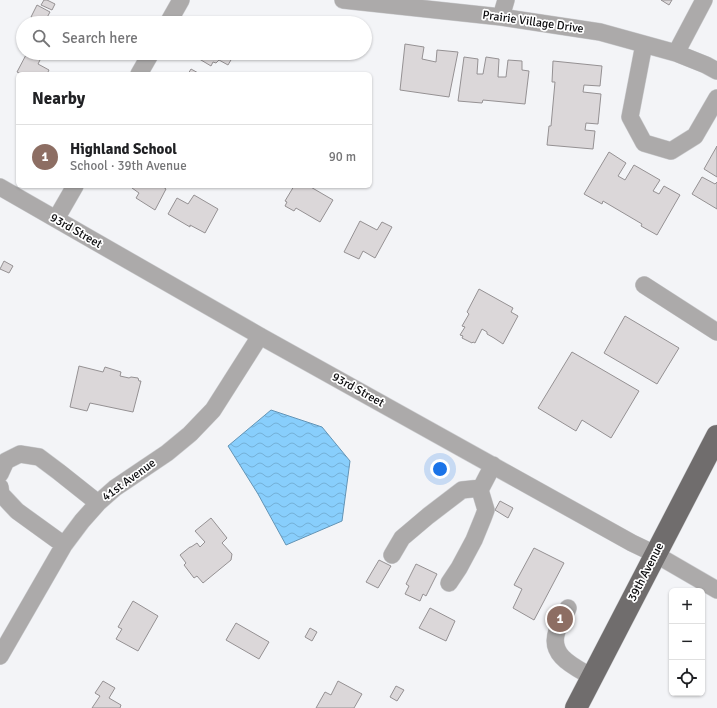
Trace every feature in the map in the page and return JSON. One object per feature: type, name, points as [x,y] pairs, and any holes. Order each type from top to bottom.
[{"type":"main road","name":"39th Avenue","points":[[576,708],[717,436]]},
{"type":"street","points":[[172,16],[182,0]]},
{"type":"street","name":"Prairie Village Drive","points":[[343,0],[501,17],[600,32],[676,53],[717,71]]},
{"type":"street","points":[[501,17],[506,0]]},
{"type":"street","points":[[676,53],[704,0]]},
{"type":"street","points":[[644,44],[630,117],[644,143],[671,151],[695,136],[717,98]]},
{"type":"street","points":[[140,72],[147,60]]},
{"type":"street","name":"93rd Street","points":[[0,187],[260,336],[632,543],[655,554],[717,590]]},
{"type":"street","points":[[56,219],[74,188]]},
{"type":"street","points":[[644,285],[717,332]]},
{"type":"street","name":"41st Avenue","points":[[0,656],[64,545],[82,521],[98,503],[115,488],[167,453],[190,434],[213,410],[260,336]]},
{"type":"street","points":[[0,474],[6,461],[20,454],[39,457],[98,503]]},
{"type":"street","points":[[449,583],[471,546],[486,510],[480,490],[493,465]]},
{"type":"street","points":[[0,487],[1,494],[17,511],[64,545]]},
{"type":"street","points":[[392,555],[402,538],[462,490],[481,488]]},
{"type":"street","points":[[568,608],[557,632],[555,641],[556,648],[567,662],[592,677]]},
{"type":"water","points":[[271,410],[322,427],[350,461],[342,521],[286,545],[258,494],[228,446]]},
{"type":"building","points":[[44,0],[55,4],[52,10],[41,5]]},
{"type":"building","points":[[661,0],[672,0],[669,5]]},
{"type":"building","points":[[37,5],[50,12],[48,16],[32,16]]},
{"type":"building","points":[[405,44],[424,47],[422,59],[436,62],[437,50],[458,52],[449,97],[400,90]]},
{"type":"building","points":[[464,57],[478,59],[477,74],[483,74],[486,57],[499,59],[498,77],[506,77],[508,60],[522,61],[522,70],[529,71],[525,104],[483,100],[482,103],[458,101]]},
{"type":"building","points":[[23,60],[40,60],[38,64],[49,70],[48,72],[17,72]]},
{"type":"building","points":[[201,60],[219,60],[216,63],[213,62],[211,66]]},
{"type":"building","points":[[219,60],[231,60],[228,65]]},
{"type":"building","points":[[553,61],[602,66],[600,86],[584,85],[583,92],[601,94],[598,124],[586,123],[585,130],[595,131],[593,149],[547,145],[549,126],[551,126],[555,82],[552,82]]},
{"type":"building","points":[[191,69],[196,72],[189,72]]},
{"type":"building","points":[[717,146],[717,177],[704,169]]},
{"type":"building","points":[[609,152],[626,163],[618,176],[625,180],[634,165],[660,180],[653,191],[659,194],[664,186],[680,195],[657,235],[641,226],[642,224],[603,201],[602,204],[584,194]]},
{"type":"building","points":[[702,177],[715,184],[717,182],[717,209],[692,194]]},
{"type":"building","points":[[132,188],[166,189],[155,210],[136,198],[139,193]]},
{"type":"building","points":[[293,188],[312,188],[333,200],[320,222],[296,208],[294,211],[285,206],[287,202],[285,201]]},
{"type":"building","points":[[194,195],[218,209],[205,233],[190,225],[190,227],[168,214],[177,198],[188,204]]},
{"type":"building","points":[[360,221],[377,230],[382,222],[392,227],[375,258],[363,251],[359,259],[344,252]]},
{"type":"building","points":[[4,261],[13,266],[9,273],[0,269]]},
{"type":"building","points":[[479,289],[513,308],[511,312],[518,316],[503,344],[482,329],[475,343],[462,338],[463,336],[460,335],[465,327],[462,326],[469,314],[467,312]]},
{"type":"building","points":[[625,316],[679,348],[657,384],[604,353]]},
{"type":"building","points":[[572,352],[639,391],[611,438],[582,420],[576,431],[538,408]]},
{"type":"building","points":[[79,366],[103,372],[105,367],[121,372],[120,376],[138,378],[139,381],[141,381],[133,412],[90,403],[87,411],[70,407]]},
{"type":"building","points":[[500,501],[513,508],[508,518],[495,510]]},
{"type":"building","points":[[211,518],[227,538],[222,543],[232,554],[231,560],[203,583],[197,576],[194,578],[184,565],[186,563],[180,555],[197,543],[200,547],[205,542],[195,531]]},
{"type":"building","points":[[534,548],[564,563],[534,620],[513,608],[522,589],[514,585]]},
{"type":"building","points":[[379,560],[391,566],[378,588],[366,582]]},
{"type":"building","points":[[416,564],[437,574],[426,596],[423,594],[420,601],[405,594],[409,586],[406,584]]},
{"type":"building","points":[[133,601],[158,616],[138,651],[116,639],[122,629],[118,627]]},
{"type":"building","points":[[430,608],[455,621],[446,641],[419,628]]},
{"type":"building","points":[[236,623],[269,642],[259,659],[226,640]]},
{"type":"building","points":[[310,628],[317,632],[312,641],[305,637]]},
{"type":"building","points":[[103,681],[115,688],[109,698],[121,705],[120,708],[92,708],[100,696],[95,693]]},
{"type":"building","points":[[338,681],[362,694],[354,708],[316,708],[325,692],[331,695]]},
{"type":"building","points":[[396,686],[404,690],[397,701],[390,697]]},
{"type":"place","name":"Highland School","points":[[560,619]]}]
